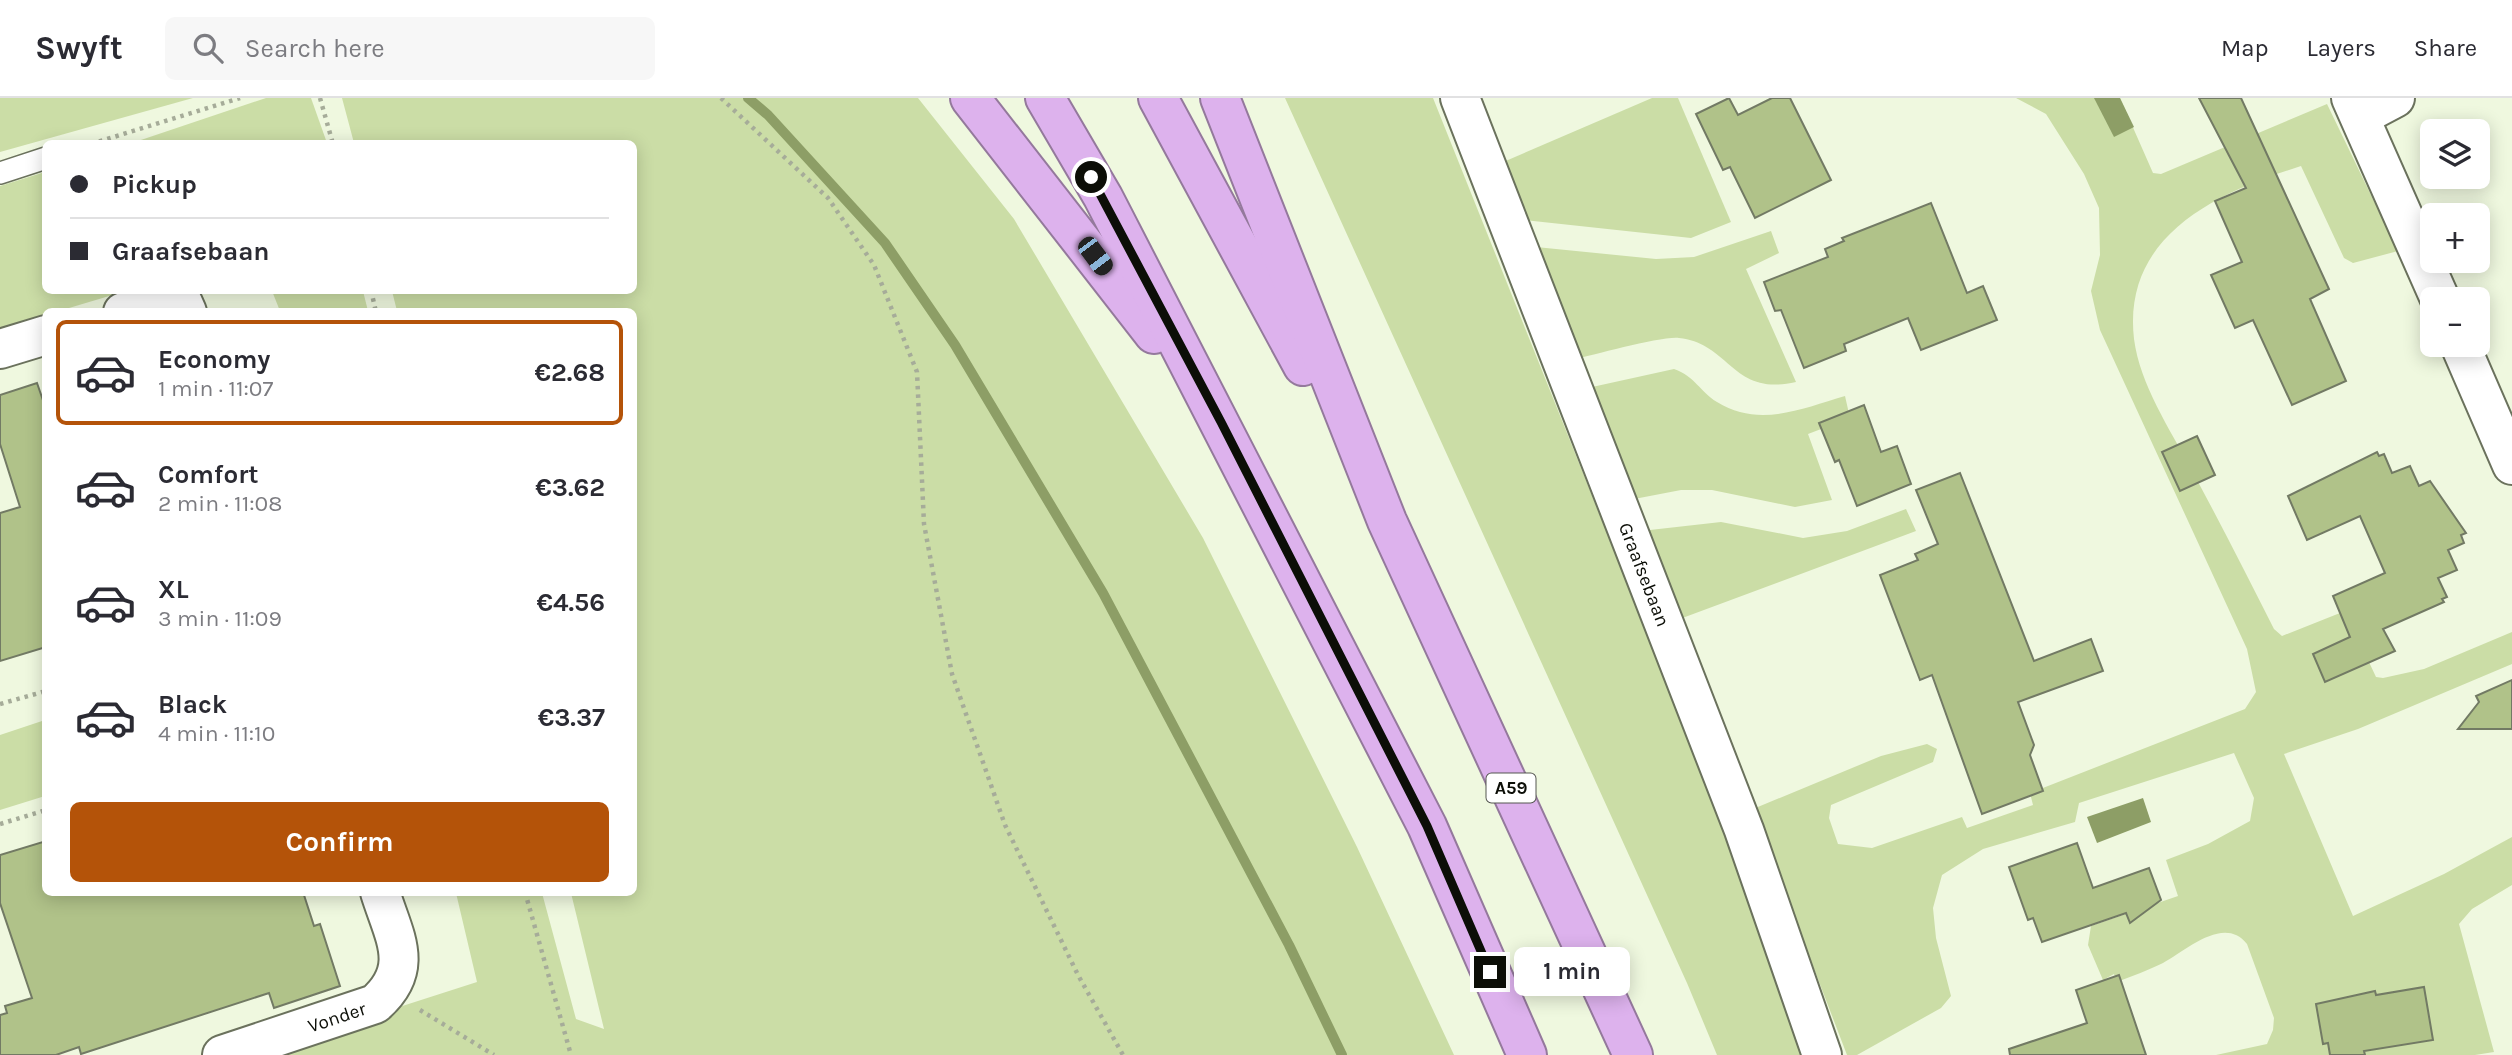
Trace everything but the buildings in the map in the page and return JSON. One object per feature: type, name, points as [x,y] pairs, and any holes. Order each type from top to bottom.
[{"type":"highway","points":[[970,98],[1048,194],[1221,422]]},
{"type":"highway","points":[[1045,98],[1103,197],[1427,826],[1527,1055]]},
{"type":"highway","name":"A59","points":[[1158,98],[1387,521]]},
{"type":"highway","name":"A59","points":[[1220,98],[1387,521],[1633,1055]]},
{"type":"street","name":"Graafsebaan","points":[[1460,98],[1734,804],[1822,1055]]},
{"type":"street","points":[[2395,98],[2356,107],[2435,287]]},
{"type":"street","points":[[136,308],[167,298],[183,303],[185,308]]},
{"type":"street","points":[[0,349],[42,336]]},
{"type":"street","points":[[2465,357],[2512,465]]},
{"type":"street","name":"Vonder","points":[[222,1055],[375,1004],[389,991],[399,974],[397,947],[381,896]]},
{"type":"lane","points":[[0,173],[42,159]]},
{"type":"path","points":[[104,140],[240,98]]},
{"type":"path","points":[[320,98],[332,140]]},
{"type":"path","points":[[721,98],[828,198],[874,265],[917,372],[924,524],[953,674],[1005,825],[1078,975],[1123,1055]]},
{"type":"path","points":[[0,704],[42,692]]},
{"type":"path","points":[[0,824],[42,811]]},
{"type":"path","points":[[526,896],[571,1055]]},
{"type":"path","points":[[389,991],[494,1055]]},
{"type":"shaded area","points":[[0,98],[193,98],[42,140],[0,152]]},
{"type":"shaded area","points":[[266,98],[311,98],[326,140],[141,140]]},
{"type":"shaded area","points":[[342,98],[918,98],[1014,219],[1203,538],[1357,847],[1454,1055],[250,1055],[477,982],[457,896],[543,896],[576,1019],[604,1029],[572,896],[637,896],[637,308],[396,308],[393,294],[637,294],[637,140],[353,140]]},
{"type":"shaded area","points":[[1285,98],[1433,98],[1701,768],[1774,965],[1802,1055],[1717,1055],[1687,983]]},
{"type":"shaded area","points":[[1652,98],[1678,98],[1731,222],[1691,238],[1515,219],[1494,166]]},
{"type":"shaded area","points":[[2016,98],[2120,98],[2153,173],[2161,174],[2327,104],[2398,251],[2353,263],[2344,258],[2301,166],[2239,189],[2209,204],[2182,223],[2160,245],[2144,271],[2134,302],[2134,339],[2149,390],[2274,629],[2282,636],[2345,611],[2376,677],[2383,678],[2424,669],[2512,632],[2512,664],[2358,729],[2284,754],[2353,916],[2444,874],[2512,837],[2512,885],[2472,909],[2459,924],[2494,1052],[2475,1055],[2216,1055],[2267,1044],[2273,1030],[2274,1018],[2247,944],[2238,936],[2228,933],[2205,938],[2163,963],[2117,982],[2114,974],[2103,980],[2088,945],[2091,926],[2178,896],[2166,860],[2208,844],[2250,821],[2254,798],[2234,753],[2079,803],[2075,822],[1983,849],[1942,875],[1933,908],[1936,938],[1951,996],[1941,1008],[1857,1055],[1847,1055],[1753,809],[1881,756],[1927,744],[1937,749],[1933,762],[1831,805],[1829,818],[1838,844],[1872,848],[1962,817],[1967,828],[2033,805],[2030,793],[2245,709],[2256,692],[2247,649],[2100,330],[2091,291],[2100,255],[2099,208],[2084,174],[2046,114]]},
{"type":"shaded area","points":[[2094,98],[2120,98],[2134,127],[2114,137]]},
{"type":"shaded area","points":[[42,173],[42,294],[116,294],[69,308],[42,308],[42,317],[0,330],[0,186]]},
{"type":"shaded area","points":[[1771,231],[1779,253],[1746,269],[1796,382],[1775,385],[1744,376],[1710,349],[1679,338],[1643,343],[1572,360],[1526,246],[1656,259],[1694,257]]},
{"type":"shaded area","points":[[273,294],[364,294],[367,308],[279,308]]},
{"type":"shaded area","points":[[1674,369],[1687,376],[1717,402],[1749,414],[1780,414],[1845,396],[1850,418],[1808,434],[1832,500],[1795,507],[1712,490],[1681,490],[1629,500],[1583,389]]},
{"type":"shaded area","points":[[1906,509],[1916,531],[1677,620],[1641,531],[1721,522],[1803,538],[1847,531]]},
{"type":"shaded area","points":[[42,721],[42,797],[0,810],[0,735]]},
{"type":"shaded area","points":[[2143,798],[2151,822],[2097,843],[2087,817]]},
{"type":"waterway","points":[[748,98],[768,115],[885,243],[955,345],[1103,593],[1289,945],[1342,1055]]},
{"type":"route","points":[[1091,177],[1221,422],[1427,826],[1490,972]]}]
